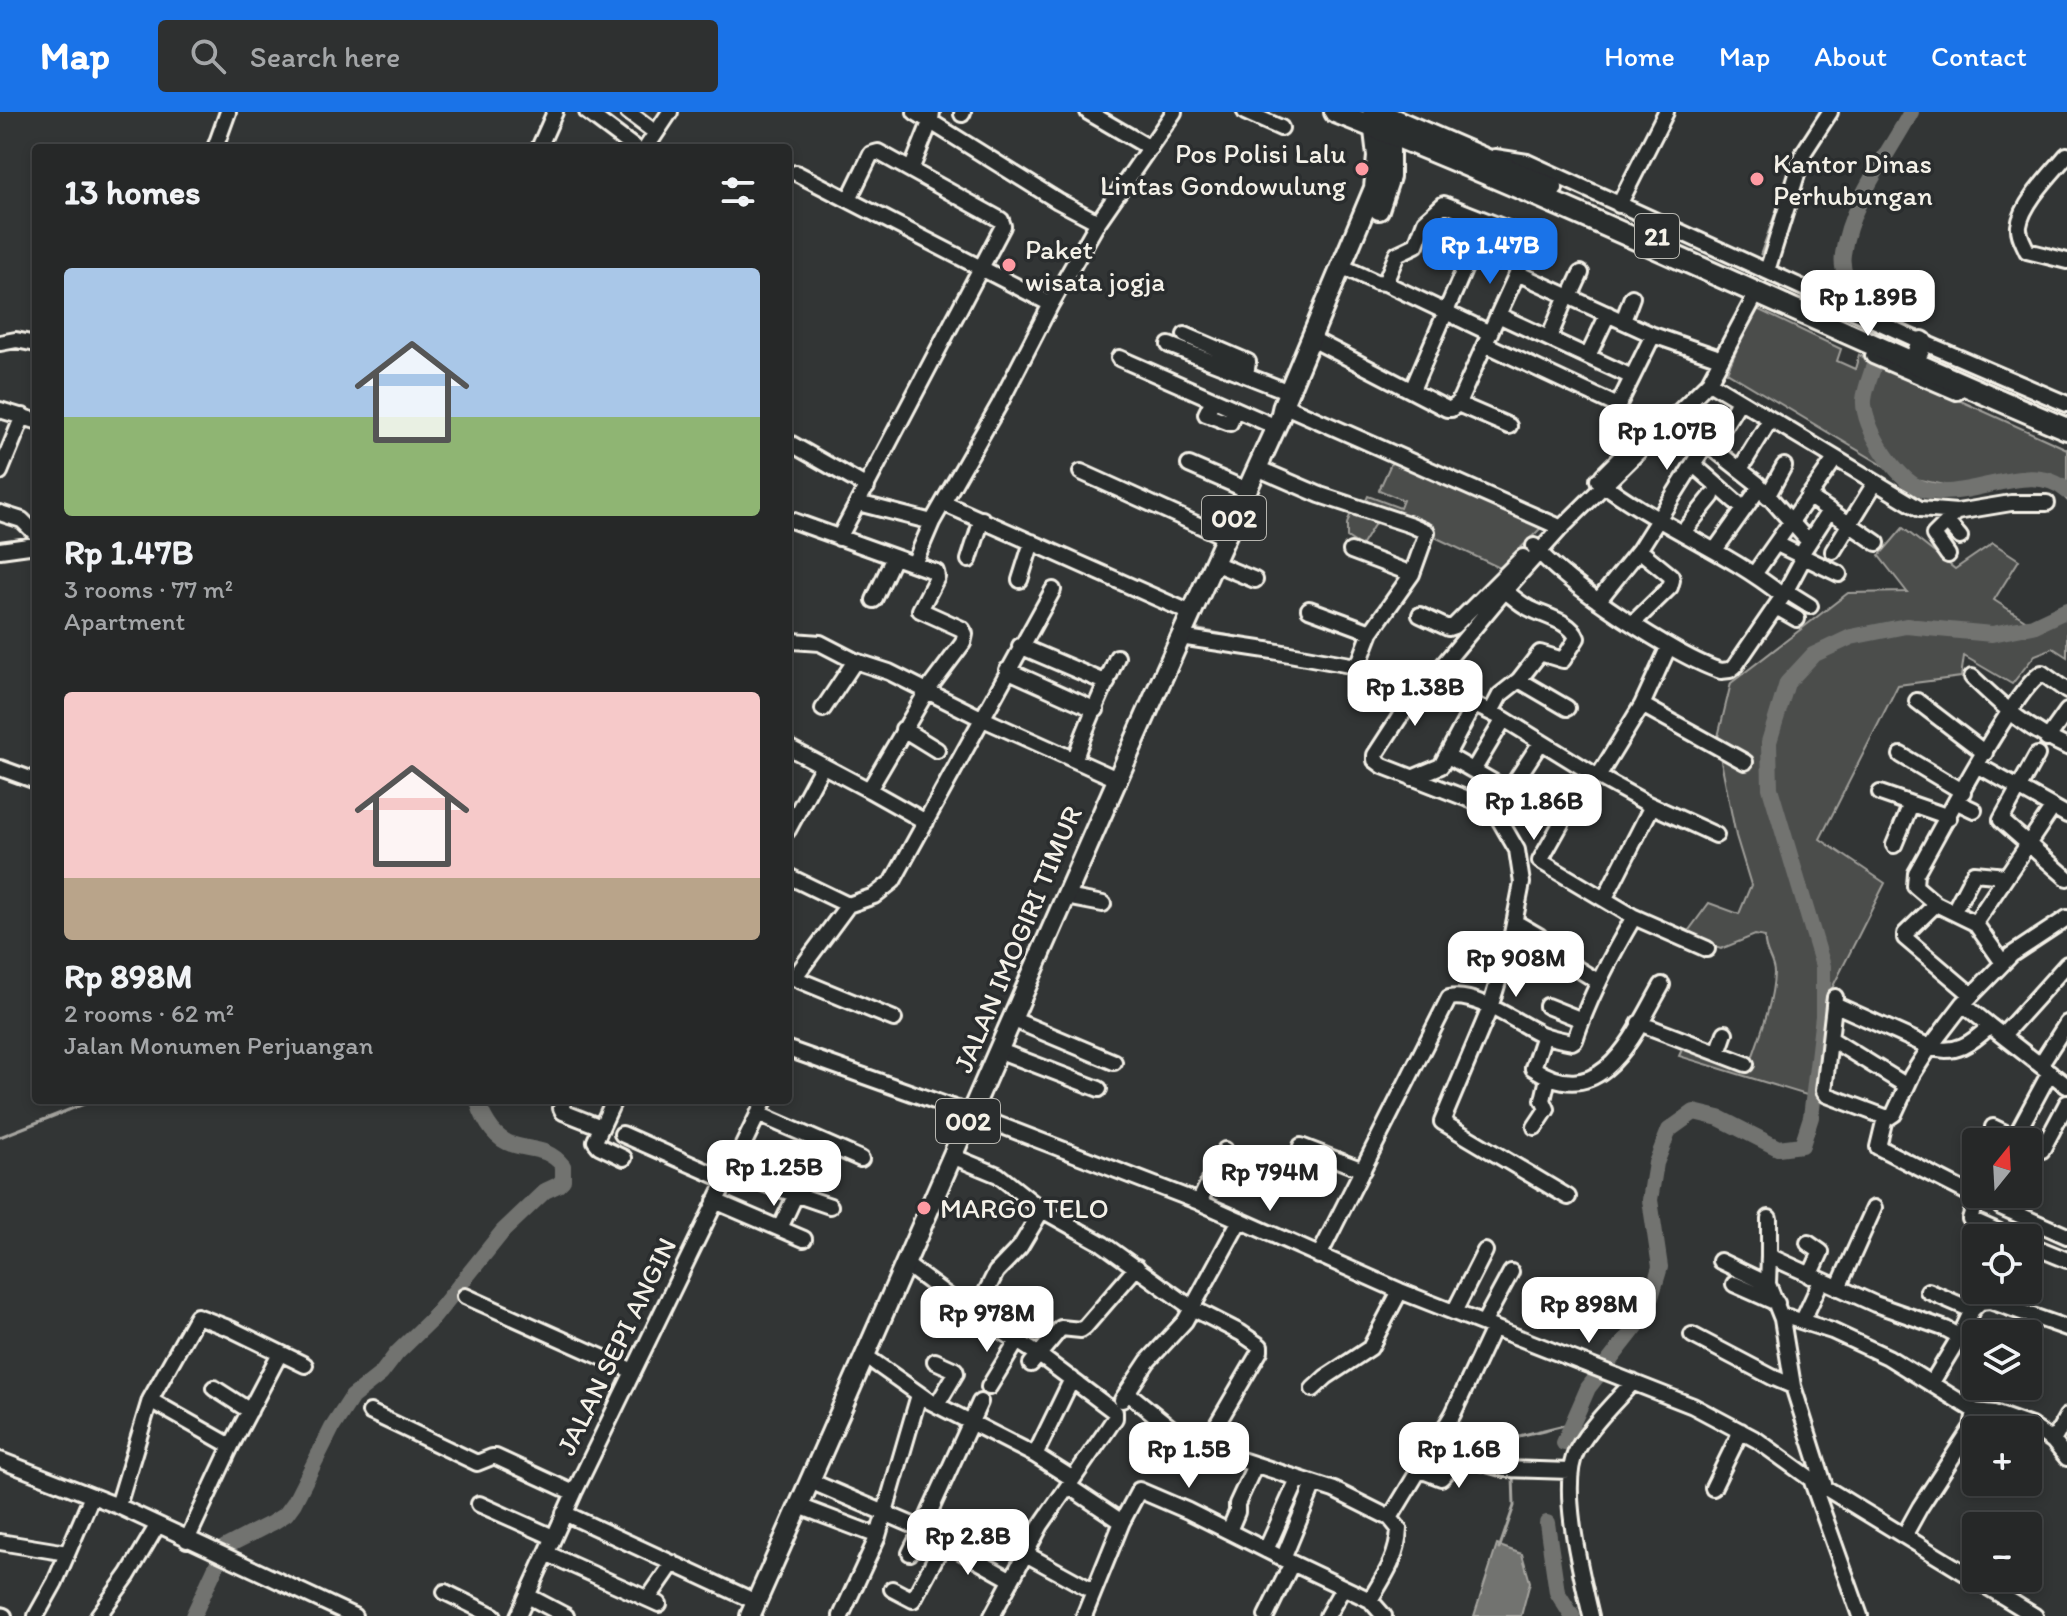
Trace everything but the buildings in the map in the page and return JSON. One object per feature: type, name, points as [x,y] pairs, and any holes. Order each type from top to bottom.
[{"type":"highway","name":"21","points":[[1335,112],[1382,119],[1488,156],[1651,240]]},
{"type":"highway","name":"21","points":[[1382,119],[1530,194],[1651,240],[1825,316],[2067,429]]},
{"type":"highway","name":"21","points":[[1912,356],[2067,416]]},
{"type":"main road","name":"JALAN IMOGIRI TIMUR","points":[[755,1611],[1117,779],[1390,177],[1382,119]]},
{"type":"street","points":[[216,144],[228,112]]},
{"type":"street","points":[[541,144],[555,112]]},
{"type":"street","points":[[587,112],[630,144]]},
{"type":"street","points":[[628,112],[656,133]]},
{"type":"street","points":[[649,144],[670,112]]},
{"type":"street","points":[[915,112],[932,116],[1058,201],[1098,222]]},
{"type":"street","points":[[1088,112],[1150,148]]},
{"type":"street","points":[[914,564],[932,522],[1098,222],[1174,112]]},
{"type":"street","points":[[1245,112],[1281,128]]},
{"type":"street","points":[[1619,205],[1666,112]]},
{"type":"street","points":[[1767,271],[1804,152],[1830,112]]},
{"type":"street","points":[[911,170],[932,116]]},
{"type":"street","points":[[839,538],[1003,224],[874,152],[849,199]]},
{"type":"street","points":[[2067,155],[2035,195],[2019,226],[2027,251],[2067,261]]},
{"type":"street","points":[[1488,156],[1527,162],[1767,271],[1825,316]]},
{"type":"street","points":[[796,173],[1051,304]]},
{"type":"street","points":[[1530,194],[1551,213],[1753,300],[1825,316]]},
{"type":"street","points":[[1316,341],[1451,409],[1458,404],[1531,243],[1510,230],[1444,204],[1425,221],[1416,245],[1397,254],[1385,283]]},
{"type":"street","points":[[1412,390],[1473,249]]},
{"type":"street","points":[[1348,269],[1446,311],[1487,339],[1618,406],[1653,335]]},
{"type":"street","points":[[1517,273],[1653,335],[1714,356]]},
{"type":"street","points":[[1549,338],[1581,273]]},
{"type":"street","points":[[1623,321],[1632,297]]},
{"type":"street","points":[[1601,482],[1709,382],[1728,341],[1753,300]]},
{"type":"street","points":[[1588,356],[1608,314]]},
{"type":"street","points":[[1498,315],[1632,377]]},
{"type":"street","points":[[1185,335],[1248,362],[1246,375]]},
{"type":"street","points":[[0,343],[16,340],[32,343]]},
{"type":"street","points":[[1568,1197],[1442,1122],[1490,1008],[1515,922],[1522,883],[1517,850],[1495,812],[1472,799],[1383,766],[1375,760],[1375,755],[1399,718],[1429,683],[1469,621],[1686,393],[1728,341]]},
{"type":"street","points":[[1169,345],[1246,375],[1283,410],[1557,528]]},
{"type":"street","points":[[1912,356],[2067,404]]},
{"type":"street","points":[[1912,356],[2067,439]]},
{"type":"street","points":[[1119,358],[1234,409],[1283,410]]},
{"type":"street","points":[[1709,382],[1920,509],[1952,517],[2011,503],[2047,503]]},
{"type":"street","points":[[1598,601],[1639,550],[1739,402]]},
{"type":"street","points":[[1458,404],[1509,426]]},
{"type":"street","points":[[0,410],[30,419],[0,472]]},
{"type":"street","points":[[1677,413],[1709,445],[1740,469],[1790,520],[1804,551]]},
{"type":"street","points":[[1740,469],[1770,420]]},
{"type":"street","points":[[792,444],[867,487]]},
{"type":"street","points":[[1755,573],[1835,459]]},
{"type":"street","points":[[1189,465],[1247,490]]},
{"type":"street","points":[[1694,465],[1744,509]]},
{"type":"street","points":[[1715,550],[1744,509],[1764,492],[1784,466]]},
{"type":"street","points":[[1257,468],[1320,495],[1427,532],[1412,574],[1371,632],[1358,666]]},
{"type":"street","points":[[1081,472],[1225,537]]},
{"type":"street","points":[[1601,482],[1659,521],[1755,573],[1782,598],[1797,619]]},
{"type":"street","points":[[1833,551],[1875,483]]},
{"type":"street","points":[[1683,532],[1712,496]]},
{"type":"street","points":[[1808,496],[1877,543]]},
{"type":"street","points":[[858,503],[932,522]]},
{"type":"street","points":[[943,503],[1032,542],[1186,624],[1429,683],[1498,715],[1652,806],[1716,835]]},
{"type":"street","points":[[1537,550],[1598,601],[1669,646],[1709,667],[1730,670],[1782,598],[1804,551],[1829,511]]},
{"type":"street","points":[[0,513],[22,520],[32,530]]},
{"type":"street","points":[[1952,517],[1960,537]]},
{"type":"street","points":[[1948,555],[1934,535],[1952,517]]},
{"type":"street","points":[[969,560],[982,519]]},
{"type":"street","points":[[792,520],[936,572],[920,610],[962,629],[965,634],[963,643],[927,691],[869,790]]},
{"type":"street","points":[[1020,580],[1032,542]]},
{"type":"street","points":[[1777,544],[1804,551],[1839,574]]},
{"type":"street","points":[[0,550],[32,546]]},
{"type":"street","points":[[1633,623],[1670,587],[1672,580],[1639,550]]},
{"type":"street","points":[[1351,551],[1412,574]]},
{"type":"street","points":[[874,600],[894,557]]},
{"type":"street","points":[[1214,563],[1255,580]]},
{"type":"street","points":[[1474,769],[1498,715],[1500,695],[1519,680],[1540,653],[1563,660],[1577,636],[1546,614],[1524,606],[1504,586]]},
{"type":"street","points":[[894,1019],[794,980],[848,905],[874,896],[893,881],[1053,590]]},
{"type":"street","points":[[1782,598],[1810,606]]},
{"type":"street","points":[[1309,609],[1371,632]]},
{"type":"street","points":[[1420,615],[1448,628],[1469,621]]},
{"type":"street","points":[[793,641],[820,643],[855,661],[880,668],[981,718],[1117,779]]},
{"type":"street","points":[[1020,646],[1107,683]]},
{"type":"street","points":[[1540,861],[1594,774],[1642,705],[1669,646]]},
{"type":"street","points":[[1075,759],[1086,723],[1096,710],[1117,657]]},
{"type":"street","points":[[823,709],[855,661]]},
{"type":"street","points":[[1007,670],[1096,710]]},
{"type":"street","points":[[2003,963],[1975,923],[1936,904],[1915,886],[1913,880],[1981,759],[2039,673],[2067,691]]},
{"type":"street","points":[[1972,677],[2010,712],[2047,739],[2067,747]]},
{"type":"street","points":[[1519,680],[1567,708]]},
{"type":"street","points":[[1917,701],[2018,788],[2062,809],[2027,845],[1975,923]]},
{"type":"street","points":[[1412,778],[1437,768],[1448,756],[1474,704]]},
{"type":"street","points":[[1642,705],[1745,762]]},
{"type":"street","points":[[2047,739],[2065,717]]},
{"type":"street","points":[[903,729],[937,750]]},
{"type":"street","points":[[1495,812],[1541,742]]},
{"type":"street","points":[[792,749],[926,822]]},
{"type":"street","points":[[1901,755],[1974,810]]},
{"type":"street","points":[[2037,755],[2001,820],[2067,878]]},
{"type":"street","points":[[1448,756],[1509,791]]},
{"type":"street","points":[[792,823],[822,767]]},
{"type":"street","points":[[0,768],[32,780]]},
{"type":"street","points":[[1880,793],[1949,817]]},
{"type":"street","points":[[1894,845],[1911,804]]},
{"type":"street","points":[[1605,898],[1652,806]]},
{"type":"street","points":[[1517,850],[1634,917],[1707,949]]},
{"type":"street","points":[[1954,911],[1974,873],[2006,876]]},
{"type":"street","points":[[792,878],[848,905]]},
{"type":"street","points":[[1066,897],[1103,904]]},
{"type":"street","points":[[1936,904],[1905,934],[1905,940],[1967,999],[1990,1026],[2067,1086]]},
{"type":"street","points":[[1319,1256],[1449,998],[1462,998],[1490,1008],[1544,1035],[1574,1042],[1599,982],[1634,917]]},
{"type":"street","points":[[1990,1026],[1970,1044],[1946,1050],[1930,1047],[1834,1000],[1825,1093],[1885,1118],[1894,1114],[1930,1047],[1967,999],[2003,963],[2067,918]]},
{"type":"street","points":[[1515,922],[1539,936],[1563,960],[1599,982]]},
{"type":"street","points":[[2003,1035],[2067,964]]},
{"type":"street","points":[[1544,1035],[1532,1067],[1548,1078],[1584,1082],[1596,1077],[1624,1051],[1662,985]]},
{"type":"street","points":[[1547,1006],[1582,1020]]},
{"type":"street","points":[[1014,1020],[1114,1062]]},
{"type":"street","points":[[1639,1023],[1746,1064]]},
{"type":"street","points":[[2027,1128],[2045,1069],[2062,1040],[2067,1023]]},
{"type":"street","points":[[1718,1053],[1725,1033]]},
{"type":"street","points":[[1831,1039],[1907,1086]]},
{"type":"street","points":[[792,1051],[971,1114],[1199,1202],[1400,1291],[1693,1406],[1741,1431],[1811,1479],[2035,1616]]},
{"type":"street","points":[[1000,1051],[1099,1089]]},
{"type":"street","points":[[1535,1127],[1547,1109],[1543,1100],[1548,1078]]},
{"type":"street","points":[[2042,1150],[2067,1103]]},
{"type":"street","points":[[562,1104],[563,1112],[601,1127]]},
{"type":"street","points":[[612,1104],[596,1144],[624,1158]]},
{"type":"street","points":[[762,1107],[861,1159]]},
{"type":"street","name":"JALAN SEPI ANGIN","points":[[518,1616],[564,1513],[762,1107]]},
{"type":"street","points":[[1885,1118],[1878,1147],[1974,1196],[1976,1200],[1970,1219],[1981,1224]]},
{"type":"street","points":[[622,1134],[728,1176],[830,1206]]},
{"type":"street","points":[[1301,1146],[1363,1170]]},
{"type":"street","points":[[1199,1202],[1225,1150]]},
{"type":"street","points":[[952,1156],[998,1175],[1042,1210],[1103,1244],[1192,1308],[1241,1333],[1261,1349],[1202,1450]]},
{"type":"street","points":[[780,1228],[795,1196]]},
{"type":"street","points":[[715,1201],[804,1239]]},
{"type":"street","points":[[1838,1288],[1874,1208]]},
{"type":"street","points":[[2003,1208],[2067,1236]]},
{"type":"street","points":[[975,1314],[996,1272],[1020,1247],[1042,1210]]},
{"type":"street","points":[[1769,1218],[1768,1284],[1782,1319],[1793,1386],[1825,1487]]},
{"type":"street","points":[[992,1616],[1024,1553],[1115,1418],[1114,1409],[1148,1361],[1185,1321],[1240,1220]]},
{"type":"street","points":[[1803,1320],[1821,1252],[1808,1243]]},
{"type":"street","points":[[2042,1250],[2067,1260]]},
{"type":"street","points":[[1454,1312],[1485,1251]]},
{"type":"street","points":[[1769,1256],[1838,1288],[1960,1336]]},
{"type":"street","points":[[1720,1261],[1768,1284]]},
{"type":"street","points":[[904,1263],[1017,1341],[1035,1360],[1072,1379],[1114,1409]]},
{"type":"street","points":[[1035,1360],[1061,1328],[1081,1330],[1085,1327],[1137,1267]]},
{"type":"street","points":[[1390,1518],[1453,1414],[1511,1272]]},
{"type":"street","points":[[1734,1284],[1777,1303]]},
{"type":"street","points":[[1313,1389],[1370,1348],[1400,1291]]},
{"type":"street","points":[[1928,1291],[1972,1310]]},
{"type":"street","points":[[465,1296],[507,1312],[633,1371]]},
{"type":"street","points":[[1931,1384],[1972,1310],[1980,1302],[1990,1301],[2067,1328]]},
{"type":"street","points":[[118,1506],[150,1400],[197,1316],[305,1365]]},
{"type":"street","points":[[1782,1319],[1803,1320],[1888,1357],[1975,1411],[1994,1413],[2031,1426],[2053,1441],[2067,1458]]},
{"type":"street","points":[[1692,1335],[1793,1386]]},
{"type":"street","points":[[989,1387],[1017,1341]]},
{"type":"street","points":[[187,1540],[231,1446],[280,1353]]},
{"type":"street","points":[[864,1355],[919,1395],[1035,1455],[1122,1522]]},
{"type":"street","points":[[935,1361],[956,1373],[937,1405]]},
{"type":"street","points":[[1035,1455],[1072,1379]]},
{"type":"street","points":[[1591,1616],[1574,1529],[1570,1471],[1584,1439],[1633,1382]]},
{"type":"street","points":[[214,1388],[250,1411]]},
{"type":"street","points":[[1128,1393],[1202,1450],[1334,1490],[1390,1518],[1399,1529],[1398,1543],[1391,1565],[1370,1600]]},
{"type":"street","points":[[841,1616],[878,1536],[919,1395]]},
{"type":"street","points":[[150,1400],[231,1446]]},
{"type":"street","points":[[910,1553],[980,1402]]},
{"type":"street","points":[[1904,1536],[1972,1427],[1975,1411]]},
{"type":"street","points":[[370,1412],[477,1463],[496,1457],[574,1493]]},
{"type":"street","points":[[2053,1441],[2067,1416]]},
{"type":"street","points":[[1713,1488],[1741,1431]]},
{"type":"street","points":[[1420,1470],[1441,1478],[1457,1462],[1469,1459],[1512,1469],[1570,1471]]},
{"type":"street","points":[[0,1460],[118,1506],[354,1616]]},
{"type":"street","points":[[1229,1531],[1255,1465]]},
{"type":"street","points":[[1266,1550],[1298,1479]]},
{"type":"street","points":[[1811,1479],[1860,1616]]},
{"type":"street","points":[[810,1481],[922,1529],[1010,1579]]},
{"type":"street","points":[[1272,1614],[1314,1484]]},
{"type":"street","points":[[1084,1616],[1122,1522],[1139,1490],[1370,1600],[1384,1616]]},
{"type":"street","points":[[36,1616],[55,1582],[92,1496]]},
{"type":"street","points":[[479,1504],[553,1537]]},
{"type":"street","points":[[799,1506],[878,1536]]},
{"type":"street","points":[[564,1513],[673,1563],[755,1611]]},
{"type":"street","points":[[98,1616],[128,1575],[157,1526]]},
{"type":"street","points":[[0,1542],[67,1553]]},
{"type":"street","points":[[892,1589],[913,1600],[944,1542]]},
{"type":"street","points":[[1024,1553],[1093,1591]]},
{"type":"street","points":[[548,1554],[653,1601],[673,1563]]},
{"type":"street","points":[[1327,1616],[1343,1588]]},
{"type":"street","points":[[445,1592],[494,1616]]},
{"type":"street","points":[[528,1596],[566,1616]]},
{"type":"shaded area","points":[[1755,308],[1841,349],[1837,361],[1855,369],[1859,355],[2067,449],[2067,500],[2045,478],[2023,478],[1963,489],[1901,476],[1727,372]]},
{"type":"shaded area","points":[[1393,459],[1545,524],[1500,568],[1382,512],[1361,546],[1347,537],[1347,524],[1354,503],[1364,505],[1368,496],[1400,508],[1403,500],[1379,490]]},
{"type":"shaded area","points":[[1903,528],[1955,569],[1993,543],[2019,560],[1994,600],[2033,625],[2067,603],[2067,657],[2053,648],[2035,655],[2012,684],[1964,656],[1961,677],[1898,685],[1820,839],[1885,883],[1820,1012],[1813,1097],[1679,1056],[1684,1045],[1749,1067],[1768,1009],[1774,973],[1765,937],[1755,935],[1721,949],[1684,937],[1709,903],[1739,914],[1751,885],[1736,836],[1717,741],[1731,683],[1848,593],[1907,592],[1879,556]]},
{"type":"shaded area","points":[[1497,1545],[1522,1554],[1530,1582],[1521,1616],[1474,1616]]},
{"type":"waterway","points":[[1911,112],[1861,198],[1843,254],[1846,277],[1870,314],[1878,335],[1878,351],[1864,400],[1869,423],[1891,463],[1920,488],[1937,492],[1956,491],[2035,478],[2052,482],[2067,491]]},
{"type":"waterway","points":[[1761,254],[1790,174]]},
{"type":"waterway","points":[[1564,1443],[1588,1388],[1646,1314],[1660,1267],[1650,1200],[1656,1163],[1669,1130],[1694,1112],[1719,1118],[1778,1148],[1802,1145],[1811,1117],[1823,1016],[1823,966],[1770,788],[1769,742],[1787,683],[1813,655],[1851,637],[1906,626],[1992,634],[2033,626],[2067,610]]},
{"type":"waterway","points":[[1194,629],[1305,650]]},
{"type":"waterway","points":[[0,1137],[84,1104]]},
{"type":"waterway","points":[[193,1616],[225,1547],[272,1523],[286,1514],[294,1503],[332,1428],[352,1397],[381,1374],[397,1353],[434,1317],[503,1231],[545,1191],[563,1180],[563,1166],[554,1157],[506,1142],[488,1124],[479,1104]]},
{"type":"waterway","points":[[1514,1464],[1515,1444],[1519,1436],[1573,1423]]},
{"type":"waterway","points":[[1499,1549],[1514,1506],[1513,1475]]},
{"type":"waterway","points":[[1547,1523],[1557,1592],[1572,1616]]},
{"type":"place","name":"Pos Polisi Lalu Lintas Gondowulung","points":[[1362,169]]},
{"type":"place","name":"Kantor Dinas Perhubungan","points":[[1757,179]]},
{"type":"place","name":"Paket wisata jogja","points":[[1009,265]]},
{"type":"place","name":"MARGO TELO","points":[[924,1208]]}]
